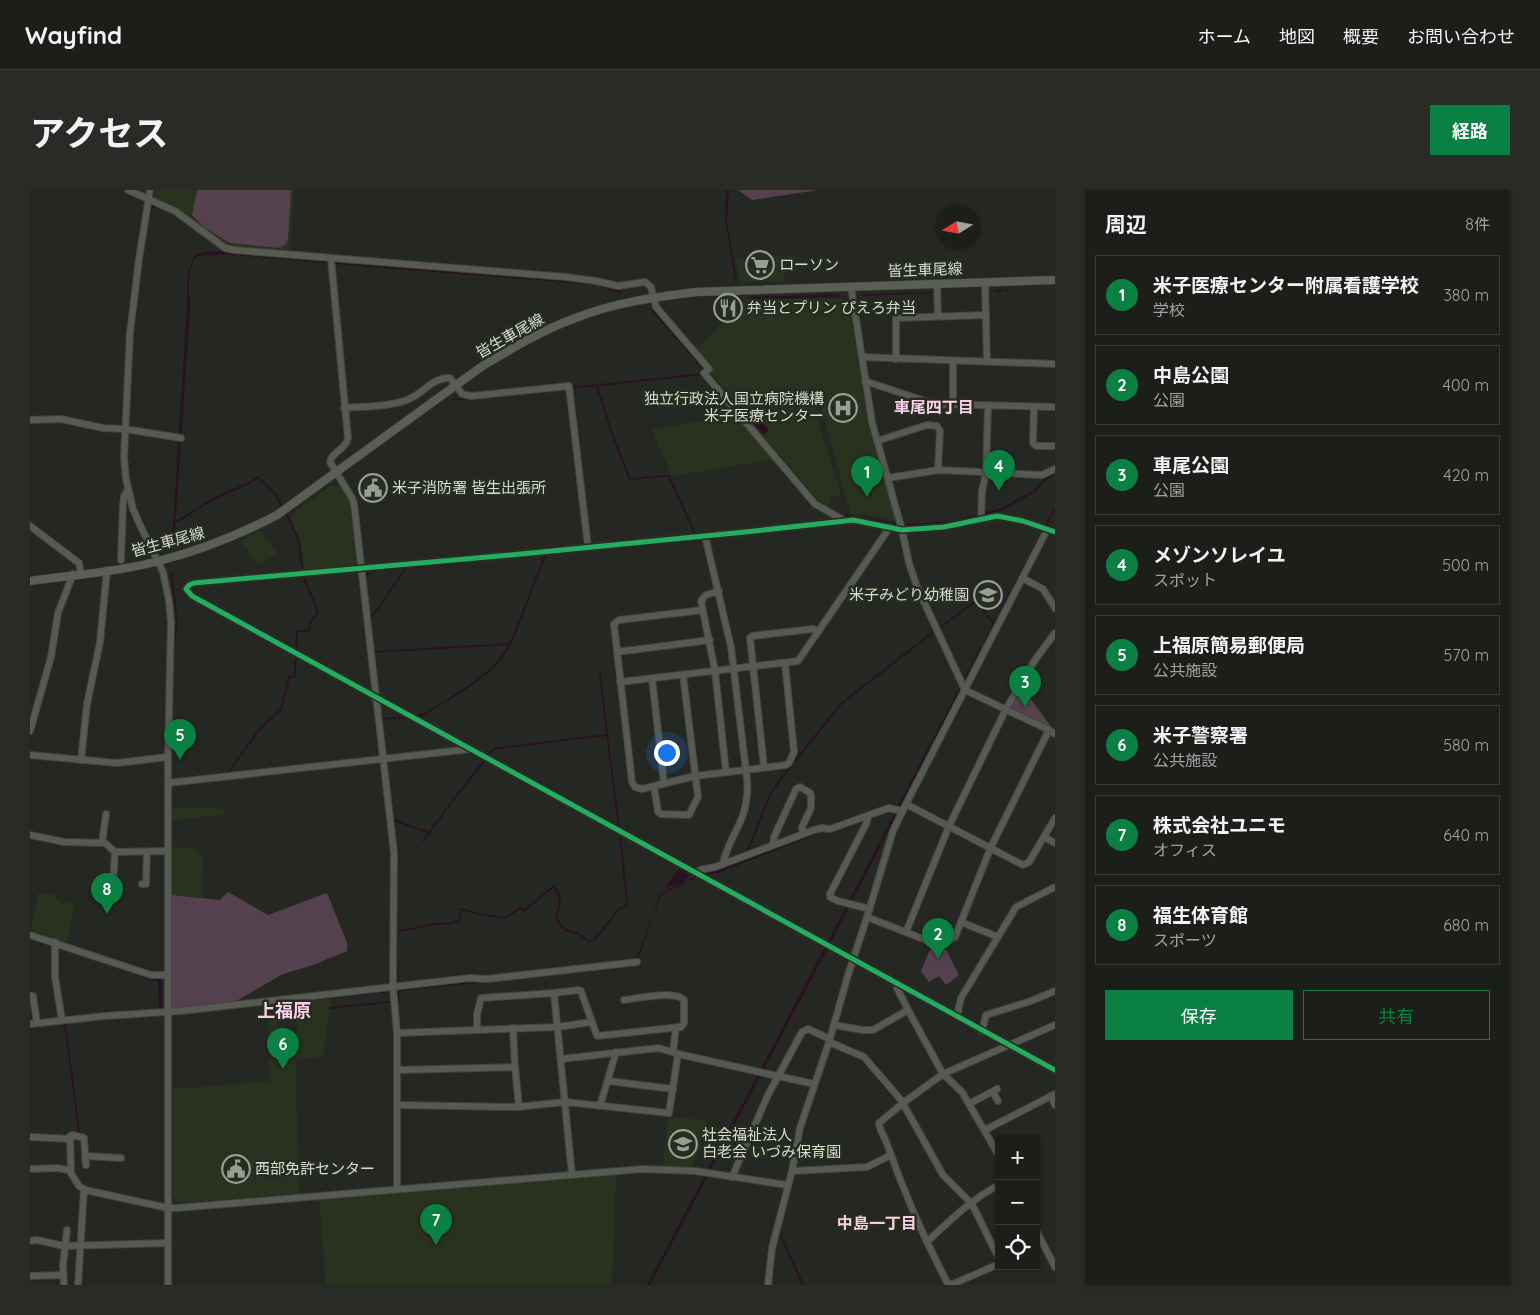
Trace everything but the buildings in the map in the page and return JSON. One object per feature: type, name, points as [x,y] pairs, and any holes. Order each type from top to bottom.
[{"type":"main road","name":"皆生車尾線","points":[[30,581],[158,561],[208,546],[258,525],[336,473],[505,352],[574,318],[612,306],[654,297],[696,292],[1055,280]]},
{"type":"street","points":[[128,190],[175,211],[225,248],[332,262],[566,277],[618,286],[645,282],[651,286],[656,307],[709,369],[704,373],[811,500],[824,510],[845,521]]},
{"type":"street","points":[[150,190],[138,259],[130,333],[124,457],[128,489],[140,525],[163,572],[167,587],[171,622],[168,757],[168,1285]]},
{"type":"street","points":[[332,262],[348,442],[330,460],[331,466],[354,504],[394,853],[398,1070],[397,1189]]},
{"type":"street","points":[[985,282],[987,362]]},
{"type":"street","points":[[937,284],[938,316]]},
{"type":"street","points":[[851,286],[872,422],[900,522],[912,576],[965,690],[1052,732],[991,848],[955,937],[940,944],[868,917]]},
{"type":"street","points":[[896,359],[896,318],[986,314]]},
{"type":"street","points":[[862,358],[1055,364]]},
{"type":"street","points":[[952,404],[953,361]]},
{"type":"street","points":[[344,408],[400,403],[412,398],[441,378],[450,378],[462,394],[471,396],[569,386],[588,547]]},
{"type":"street","points":[[865,381],[934,404],[1055,407]]},
{"type":"street","points":[[981,518],[980,509],[986,473],[988,406]]},
{"type":"street","points":[[1034,407],[1033,443],[1036,446],[1055,446]]},
{"type":"street","points":[[30,420],[61,419],[103,428],[178,438]]},
{"type":"street","points":[[877,441],[927,426],[937,426],[940,432],[938,470]]},
{"type":"street","points":[[888,478],[938,470],[1042,475],[1055,469]]},
{"type":"street","points":[[121,560],[123,504],[124,496],[128,489]]},
{"type":"street","points":[[1055,532],[996,516],[944,527],[902,530],[853,520],[706,536],[194,583],[188,585],[186,589],[192,596],[1055,1070]]},
{"type":"street","points":[[30,526],[79,563],[77,574],[58,613],[51,657],[30,731]]},
{"type":"street","points":[[620,682],[798,661],[890,527]]},
{"type":"street","points":[[768,1285],[772,1248],[792,1171],[800,1128],[868,917],[899,810],[906,804],[965,690],[1022,578],[1044,529]]},
{"type":"street","points":[[706,536],[727,625],[746,769],[747,789],[745,804],[742,816],[725,852],[723,864]]},
{"type":"street","points":[[82,760],[86,704],[100,642],[107,570]]},
{"type":"street","points":[[1022,578],[1043,589],[1055,608]]},
{"type":"street","points":[[719,591],[702,598],[715,671],[726,772]]},
{"type":"street","points":[[703,610],[616,621],[614,627],[620,682],[632,782],[635,787],[642,789],[695,776],[790,763],[794,756],[785,663]]},
{"type":"street","points":[[764,767],[750,638],[752,636],[813,629],[819,631]]},
{"type":"street","points":[[906,932],[949,826],[1006,709],[1035,660],[1055,633]]},
{"type":"street","points":[[617,652],[710,640]]},
{"type":"street","points":[[654,787],[658,812],[661,814],[689,815],[698,797],[683,675]]},
{"type":"street","points":[[652,678],[664,784]]},
{"type":"street","points":[[168,783],[471,750]]},
{"type":"street","points":[[30,755],[117,763],[168,757]]},
{"type":"street","points":[[773,845],[774,837],[796,789],[800,787],[811,795],[811,808],[802,827],[803,834]]},
{"type":"street","points":[[906,804],[1025,865],[1029,862],[1055,818]]},
{"type":"street","points":[[698,874],[700,870],[723,864],[803,834],[868,816],[889,808],[899,810]]},
{"type":"street","points":[[102,843],[106,814]]},
{"type":"street","points":[[868,816],[866,824],[830,892],[830,897],[848,904],[870,909]]},
{"type":"street","points":[[30,835],[64,842],[102,843],[115,852],[168,851]]},
{"type":"street","points":[[1044,837],[1055,843]]},
{"type":"street","points":[[112,885],[115,852]]},
{"type":"street","points":[[142,884],[146,884],[147,852]]},
{"type":"street","points":[[957,1016],[961,998],[1018,905],[1055,887]]},
{"type":"street","points":[[961,922],[998,937]]},
{"type":"street","points":[[30,935],[55,945],[151,975],[168,975]]},
{"type":"street","points":[[55,945],[55,977],[62,1020]]},
{"type":"street","points":[[30,1024],[167,1012],[637,962]]},
{"type":"street","points":[[897,983],[897,988],[908,1010],[943,1074],[962,1092],[995,1149]]},
{"type":"street","points":[[478,1030],[477,1014],[480,998],[579,990],[597,1036],[676,1027],[682,1026],[685,1022],[683,998],[668,995],[624,1000]]},
{"type":"street","points":[[982,1030],[986,1015],[1031,1001],[1055,991]]},
{"type":"street","points":[[554,993],[572,1175]]},
{"type":"street","points":[[30,996],[34,996],[38,1023]]},
{"type":"street","points":[[834,1025],[872,1030],[908,1010]]},
{"type":"street","points":[[397,1034],[558,1027],[591,1022]]},
{"type":"street","points":[[995,1266],[949,1284],[914,1215],[879,1123],[943,1074],[1055,1025]]},
{"type":"street","points":[[398,1105],[519,1107],[565,1102],[669,1113],[673,1089],[676,1027]]},
{"type":"street","points":[[513,1028],[519,1107]]},
{"type":"street","points":[[732,1176],[778,1076],[805,1029],[808,1029],[864,1057],[903,1103],[943,1175],[972,1204],[995,1251]]},
{"type":"street","points":[[561,1059],[659,1048],[814,1084]]},
{"type":"street","points":[[600,1106],[616,1052]]},
{"type":"street","points":[[398,1070],[515,1068]]},
{"type":"street","points":[[608,1081],[673,1089]]},
{"type":"street","points":[[970,1104],[995,1090],[998,1101]]},
{"type":"street","points":[[985,1130],[1053,1095],[1055,1105]]},
{"type":"street","points":[[71,1174],[70,1136],[74,1134],[84,1138],[86,1165]]},
{"type":"street","points":[[31,1137],[70,1138]]},
{"type":"street","points":[[792,1171],[867,1167],[891,1155]]},
{"type":"street","points":[[85,1156],[121,1158]]},
{"type":"street","points":[[30,1169],[57,1168],[68,1170],[79,1186],[84,1189],[168,1208],[642,1169],[708,1173],[787,1185]]},
{"type":"street","points":[[928,1241],[995,1187]]},
{"type":"street","points":[[78,1285],[84,1189]]},
{"type":"street","points":[[64,1285],[63,1275],[67,1230]]},
{"type":"street","points":[[1040,1238],[1055,1267]]},
{"type":"street","points":[[30,1241],[37,1240],[65,1246],[168,1243]]},
{"type":"street","points":[[30,1276],[63,1275]]},
{"type":"shaded area","points":[[156,190],[294,190],[290,253],[227,247],[154,200]]},
{"type":"shaded area","points":[[197,190],[291,190],[288,241],[286,240],[286,244],[279,248],[230,243],[205,228],[192,215]]},
{"type":"shaded area","points":[[726,190],[729,191],[727,222],[737,280],[735,281],[725,219]]},
{"type":"shaded area","points":[[738,190],[818,190],[752,200]]},
{"type":"shaded area","points":[[220,251],[568,279],[597,282],[623,292],[621,294],[596,285],[335,264],[347,404],[334,264],[225,254],[198,256],[191,266],[189,280],[190,308],[174,545],[172,543],[188,272],[194,256],[205,252]]},
{"type":"shaded area","name":"ローソン","points":[[781,256],[785,281],[741,282],[736,259]]},
{"type":"shaded area","points":[[933,293],[863,296],[865,294]]},
{"type":"shaded area","points":[[839,294],[840,297],[754,299],[747,297]]},
{"type":"shaded area","name":"独立行政法人国立病院機構 米子医療センター","points":[[746,299],[840,299],[849,305],[869,427],[896,520],[850,513],[820,402],[814,403],[816,415],[841,495],[830,498],[830,507],[821,503],[746,416],[809,403],[747,414],[743,417],[740,414],[743,410],[709,372],[695,351]]},
{"type":"shaded area","points":[[652,308],[692,352],[816,499],[830,510],[839,513],[838,515],[823,508],[651,310]]},
{"type":"shaded area","name":"独立行政法人国立病院機構 米子医療センター","points":[[738,415],[776,459],[672,476],[652,429]]},
{"type":"shaded area","points":[[759,418],[769,430],[764,435],[753,423]]},
{"type":"shaded area","points":[[1055,471],[1055,475],[1044,482],[1037,491],[1001,511],[943,525],[896,526],[844,517],[844,514],[904,524],[955,520],[1001,508],[1034,490],[1045,478]]},
{"type":"shaded area","points":[[342,486],[351,505],[357,561],[352,567],[304,572],[299,540],[288,516],[330,487]]},
{"type":"shaded area","points":[[1055,506],[1055,510],[985,644],[983,643]]},
{"type":"shaded area","points":[[261,531],[277,554],[258,566],[241,541]]},
{"type":"shaded area","points":[[170,573],[172,573],[176,602],[177,625],[174,662],[176,617]]},
{"type":"shaded area","points":[[981,646],[983,647],[827,950],[650,1285],[647,1285],[825,947]]},
{"type":"shaded area","points":[[1022,687],[1052,728],[1013,709],[1011,705]]},
{"type":"shaded area","points":[[889,804],[897,805],[889,806],[830,827],[822,832],[718,873],[706,874],[706,872],[719,870],[822,830],[828,825],[856,817]]},
{"type":"shaded area","points":[[222,807],[226,815],[171,820],[171,809]]},
{"type":"shaded area","points":[[394,835],[398,853],[398,989],[475,980],[489,975],[578,966],[635,965],[593,970],[578,968],[489,977],[475,983],[174,1015],[174,1013],[391,988]]},
{"type":"shaded area","points":[[171,847],[195,849],[203,857],[202,898],[171,895]]},
{"type":"shaded area","points":[[679,868],[690,874],[684,881],[685,883],[661,895],[639,957],[636,959],[660,894],[679,884],[664,888]]},
{"type":"shaded area","points":[[228,892],[268,915],[327,893],[347,943],[347,951],[313,965],[283,974],[233,1003],[173,1009],[171,1007],[171,895],[220,900]]},
{"type":"shaded area","points":[[38,893],[56,895],[56,900],[59,900],[60,905],[66,902],[72,903],[74,906],[68,939],[65,942],[31,930]]},
{"type":"shaded area","points":[[30,937],[113,965],[30,940]]},
{"type":"shaded area","points":[[932,945],[940,948],[944,946],[959,975],[946,985],[939,976],[929,982],[921,971]]},
{"type":"shaded area","points":[[122,968],[152,978],[160,978],[162,982],[162,1009],[159,1009],[158,981],[148,980]]},
{"type":"shaded area","points":[[331,998],[323,1057],[297,1059],[299,1193],[177,1202],[173,1194],[173,1089],[270,1081],[267,1019],[277,1019],[278,1046],[297,1045],[296,1002]]},
{"type":"shaded area","points":[[64,1024],[66,1024],[80,1132],[78,1132]]},
{"type":"shaded area","name":"社会福祉法人 白老会 いづみ保育園","points":[[668,1116],[708,1121],[692,1168],[663,1167]]},
{"type":"shaded area","points":[[616,1174],[612,1285],[326,1285],[319,1199]]},
{"type":"waterway","points":[[148,222],[152,206],[157,208]]},
{"type":"waterway","points":[[997,291],[1002,290]]},
{"type":"waterway","points":[[572,388],[703,374]]},
{"type":"waterway","points":[[597,386],[610,428],[630,480],[669,476],[695,534]]},
{"type":"waterway","points":[[453,400],[469,398]]},
{"type":"waterway","points":[[174,522],[258,477],[274,492],[283,508]]},
{"type":"waterway","points":[[286,512],[299,541],[303,572]]},
{"type":"waterway","points":[[628,547],[837,525]]},
{"type":"waterway","points":[[660,538],[683,536]]},
{"type":"waterway","points":[[558,547],[569,546]]},
{"type":"waterway","points":[[415,715],[423,715],[457,694],[481,678],[500,659],[513,637],[547,553]]},
{"type":"waterway","points":[[365,578],[369,571],[461,563]]},
{"type":"waterway","points":[[369,617],[379,607],[405,568]]},
{"type":"waterway","points":[[227,774],[265,723],[281,710],[289,677],[295,676],[297,631],[308,631],[310,623],[318,612],[304,578]]},
{"type":"waterway","points":[[941,627],[977,600],[994,625]]},
{"type":"waterway","points":[[747,853],[769,797],[779,781],[841,704],[933,632]]},
{"type":"waterway","points":[[374,652],[509,644]]},
{"type":"waterway","points":[[488,756],[494,749],[607,735],[600,674]]},
{"type":"waterway","points":[[382,719],[407,717]]},
{"type":"waterway","points":[[607,735],[619,829]]},
{"type":"waterway","points":[[423,841],[485,760]]},
{"type":"waterway","points":[[394,820],[429,833]]},
{"type":"waterway","points":[[396,931],[433,924],[453,923],[460,919],[461,909],[482,915],[505,918],[520,908],[524,911],[554,886],[560,903],[556,918],[565,930],[577,933],[589,942],[596,938],[618,910],[627,904],[620,834]]},
{"type":"waterway","points":[[690,880],[697,877]]},
{"type":"waterway","points":[[398,989],[398,1001]]},
{"type":"waterway","points":[[330,1008],[389,1002]]},
{"type":"waterway","points":[[264,1005],[267,1019],[296,1016],[296,1012]]},
{"type":"waterway","points":[[779,1231],[803,1285]]},
{"type":"cycle path","points":[[1055,532],[1023,521],[997,516],[944,527],[902,530],[853,520],[511,555],[194,583],[186,589],[192,596],[1055,1070]]},
{"type":"place","name":"ローソン","points":[[760,265]]},
{"type":"place","name":"弁当とプリン ぴえろ弁当","points":[[728,308]]},
{"type":"place","name":"独立行政法人国立病院機構 米子医療センター","points":[[843,408]]},
{"type":"place","name":"米子消防署 皆生出張所","points":[[373,488]]},
{"type":"place","name":"メゾンソレイユ","points":[[999,491]]},
{"type":"place","name":"米子医療センター附属看護学校","points":[[867,497]]},
{"type":"place","name":"米子みどり幼稚園","points":[[988,595]]},
{"type":"place","name":"車尾公園","points":[[1025,707]]},
{"type":"place","name":"上福原簡易郵便局","points":[[180,760]]},
{"type":"place","name":"福生体育館","points":[[107,914]]},
{"type":"place","name":"中島公園","points":[[938,959]]},
{"type":"place","name":"米子警察署","points":[[283,1069]]},
{"type":"place","name":"社会福祉法人 白老会 いづみ保育園","points":[[683,1144]]},
{"type":"place","name":"西部免許センター","points":[[236,1169]]},
{"type":"place","name":"株式会社ユニモ","points":[[436,1245]]},
{"type":"district","name":"車尾四丁目","points":[[934,407]]},
{"type":"district","name":"上福原","points":[[284,1011]]},
{"type":"district","name":"中島一丁目","points":[[877,1223]]}]
